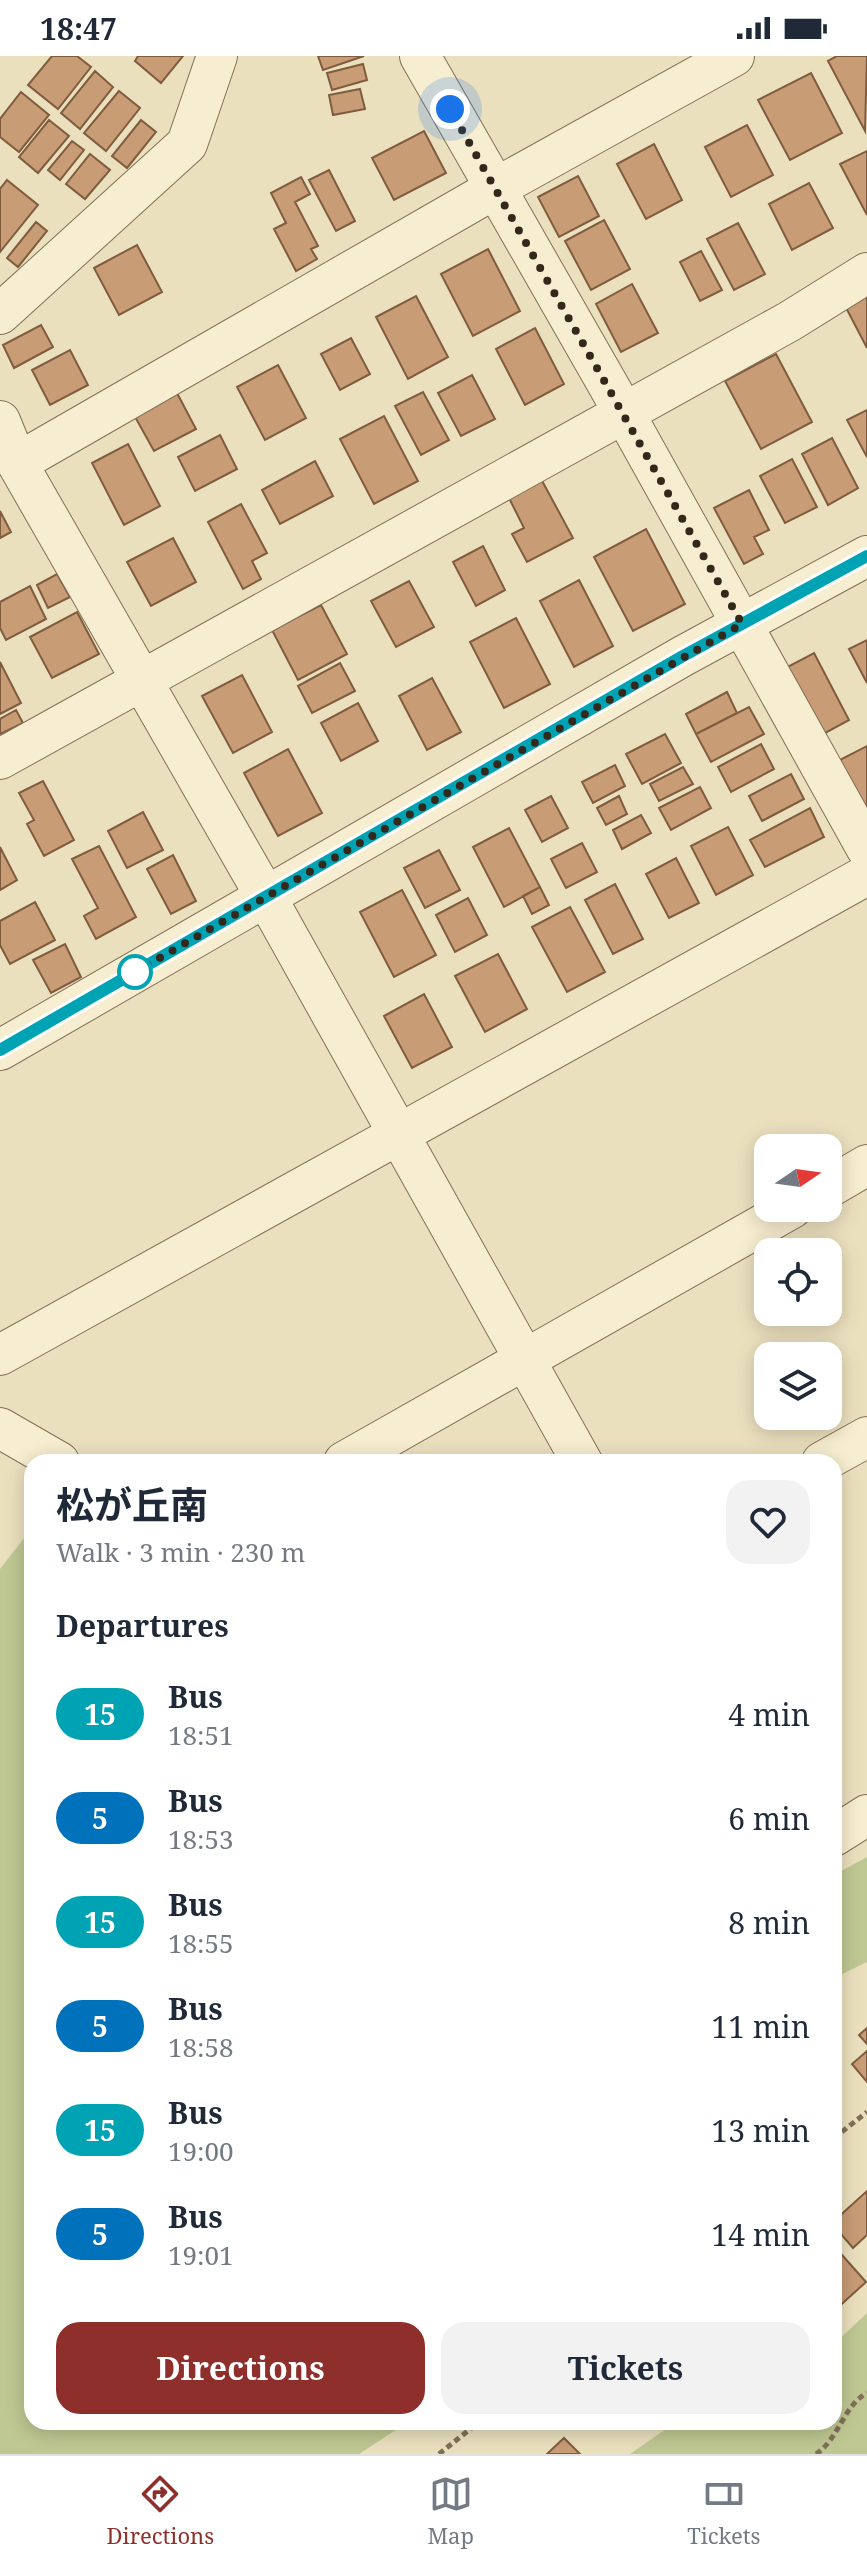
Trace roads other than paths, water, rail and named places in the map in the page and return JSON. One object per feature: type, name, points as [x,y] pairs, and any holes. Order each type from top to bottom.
[{"type":"street","points":[[0,314],[187,144],[217,56]]},
{"type":"street","points":[[420,56],[623,411],[867,849]]},
{"type":"street","points":[[17,463],[496,188],[734,56]]},
{"type":"street","points":[[0,759],[790,321],[867,273]]},
{"type":"street","points":[[0,421],[17,463],[266,897],[577,1454]]},
{"type":"street","points":[[0,1050],[742,624],[867,556]]},
{"type":"street","points":[[0,1355],[867,875]]},
{"type":"street","points":[[842,1180],[867,1165]]},
{"type":"street","points":[[358,1454],[768,1222]]},
{"type":"street","points":[[0,1428],[45,1454]]},
{"type":"street","points":[[837,1454],[866,1439]]},
{"type":"street","points":[[842,1831],[867,1815]]}]
